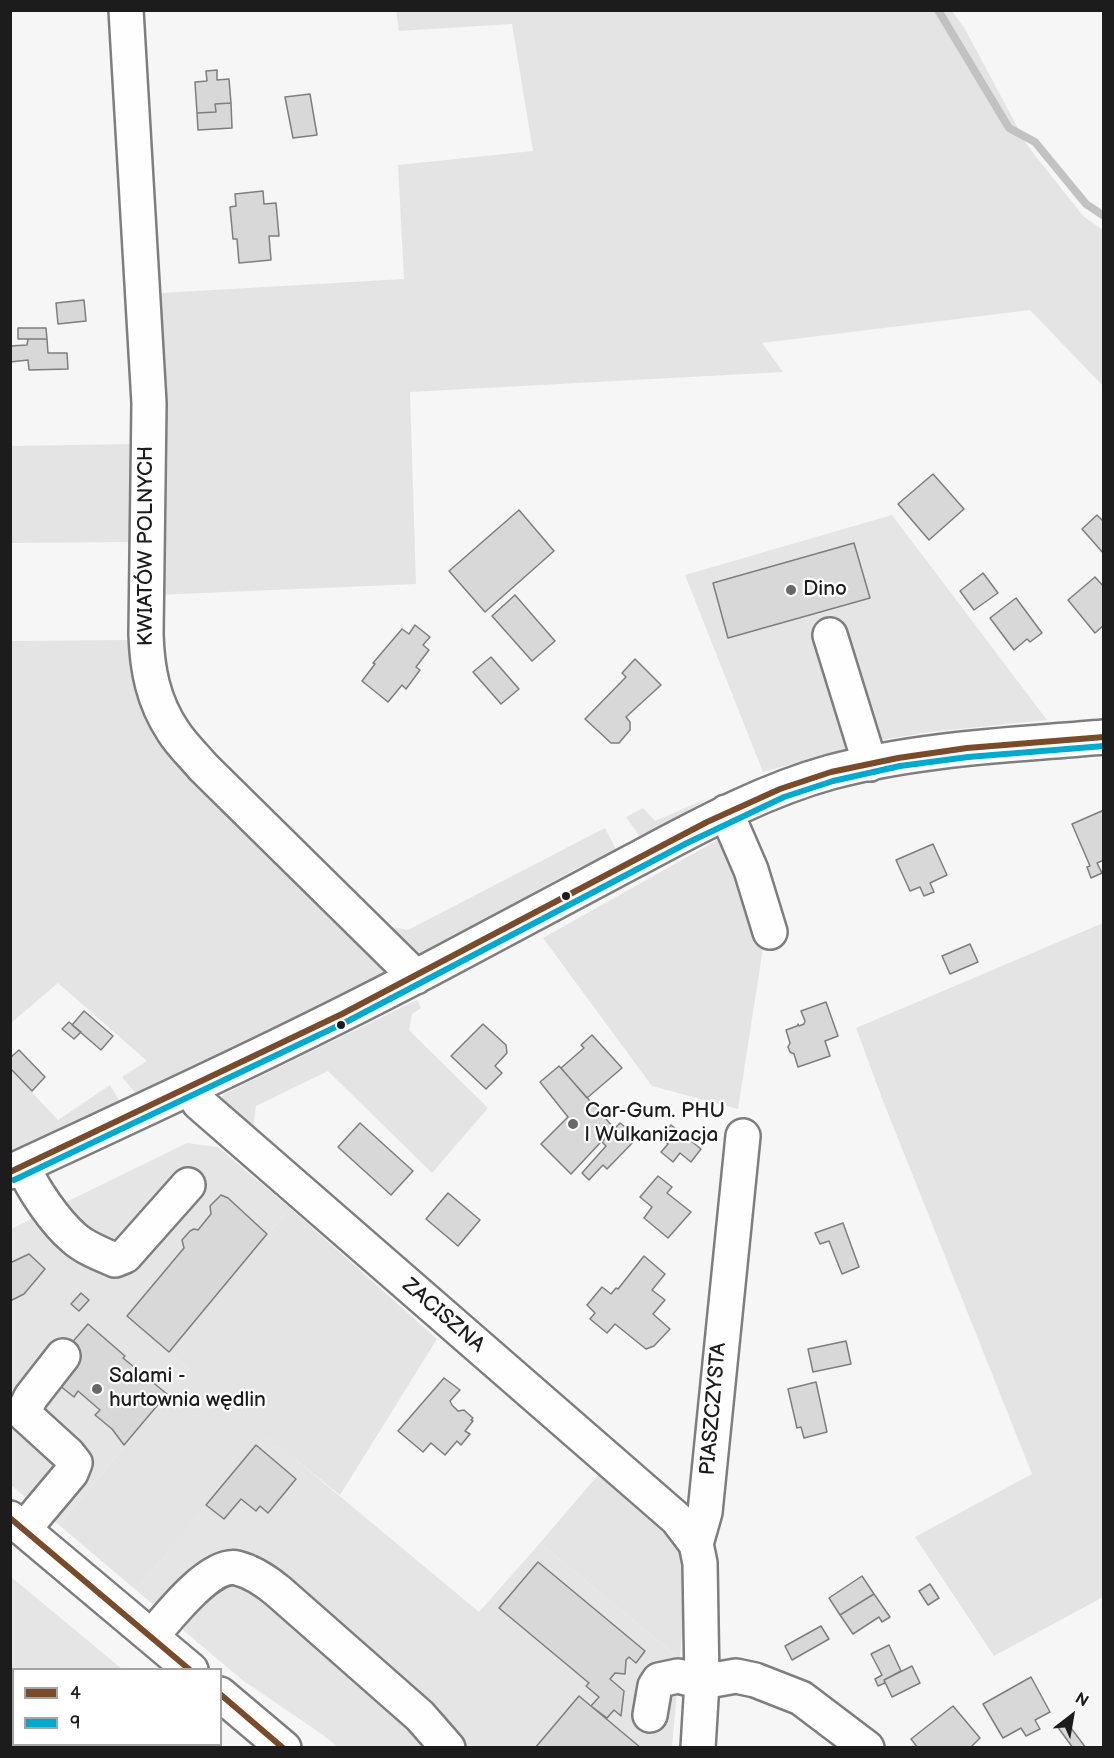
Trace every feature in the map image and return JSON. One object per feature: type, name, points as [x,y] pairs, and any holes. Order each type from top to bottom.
[{"type":"street","name":"KWIATÓW POLNYCH","points":[[126,10],[149,403],[146,634],[147,664],[153,692],[173,731],[203,767],[416,977]]},
{"type":"street","points":[[830,636],[870,764]]},
{"type":"street","points":[[188,1185],[124,1256],[115,1260],[74,1238],[29,1180],[16,1169],[191,1088],[416,977],[726,812],[771,793],[831,772],[908,756],[1104,737]]},
{"type":"street","points":[[726,812],[751,870],[770,932]]},
{"type":"street","name":"ZACISZNA","points":[[191,1088],[199,1103],[677,1519],[696,1544]]},
{"type":"street","name":"PIASZCZYSTA","points":[[698,1748],[702,1682],[700,1563],[696,1544],[705,1512],[743,1136]]},
{"type":"street","points":[[63,1356],[31,1397],[23,1413],[75,1463],[71,1473],[17,1523],[189,1668]]},
{"type":"street","points":[[152,1636],[196,1588],[217,1570],[235,1567],[261,1578],[278,1591],[420,1716],[448,1748]]},
{"type":"street","points":[[650,1715],[658,1680],[678,1676],[702,1682],[736,1676],[755,1680],[792,1694],[811,1705],[867,1748]]},
{"type":"street","points":[[222,1696],[284,1748]]},
{"type":"shaded area","points":[[396,11],[952,11],[965,29],[1027,145],[1083,216],[1103,230],[1103,386],[1030,310],[762,343],[783,372],[410,392],[416,584],[155,595],[161,293],[404,279],[398,165],[533,151],[512,24],[399,31]]},
{"type":"shaded area","points":[[135,444],[138,542],[11,543],[10,446]]},
{"type":"shaded area","points":[[892,515],[1047,720],[930,732],[876,741],[763,772],[685,575]]},
{"type":"shaded area","points":[[134,640],[142,689],[389,971],[386,980],[138,1096],[122,1077],[147,1061],[58,983],[11,1023],[11,641]]},
{"type":"shaded area","points":[[709,798],[641,838],[626,817],[643,808],[655,821]]},
{"type":"shaded area","points":[[605,828],[618,853],[586,870],[583,865],[494,914],[495,919],[418,961],[376,924],[408,930]]},
{"type":"shaded area","points":[[721,838],[765,935],[738,1109],[652,1086],[543,938]]},
{"type":"shaded area","points":[[1103,923],[1103,1597],[994,1656],[915,1537],[1032,1474],[856,1028]]},
{"type":"shaded area","points":[[417,1000],[421,1008],[412,1014],[409,1030],[488,1108],[432,1173],[328,1071],[256,1106],[253,1127],[280,1151],[271,1154],[221,1106],[224,1094]]},
{"type":"shaded area","points":[[10,1069],[58,1120],[110,1085],[121,1103],[11,1155]]},
{"type":"shaded area","points":[[187,1143],[218,1147],[290,1208],[169,1352],[189,1369],[59,1525],[11,1485],[11,1229]]},
{"type":"shaded area","points":[[290,1208],[437,1339],[340,1495],[265,1435],[136,1590],[59,1525],[189,1369],[169,1352]]},
{"type":"shaded area","points":[[265,1434],[479,1612],[540,1543],[680,1659],[672,1747],[338,1747],[241,1679],[136,1590]]},
{"type":"shaded area","points":[[598,1475],[672,1540],[687,1568],[680,1659],[540,1543]]},
{"type":"shaded area","points":[[10,1576],[121,1668],[12,1668],[12,1746],[215,1747],[11,1747]]},
{"type":"building","points":[[217,70],[217,80],[229,79],[231,103],[215,104],[216,112],[197,113],[195,82],[207,81],[206,71]]},
{"type":"building","points":[[310,94],[317,135],[293,138],[285,97]]},
{"type":"building","points":[[231,103],[232,128],[198,130],[197,113],[216,112],[215,104]]},
{"type":"building","points":[[263,191],[264,204],[276,203],[279,236],[269,236],[271,260],[239,263],[237,239],[233,239],[230,207],[236,206],[235,194]]},
{"type":"building","points":[[84,300],[86,321],[58,324],[56,303]]},
{"type":"building","points":[[18,328],[46,328],[47,339],[18,339]]},
{"type":"building","points":[[28,339],[47,339],[48,353],[67,353],[68,369],[29,370],[28,360],[10,362],[10,346],[27,345]]},
{"type":"building","points":[[933,474],[964,509],[929,540],[898,504]]},
{"type":"building","points":[[519,510],[554,551],[485,612],[449,571]]},
{"type":"building","points":[[1097,515],[1104,522],[1104,554],[1082,529]]},
{"type":"building","name":"Dino","points":[[854,543],[870,598],[728,638],[713,583]]},
{"type":"building","points":[[983,573],[998,593],[974,610],[960,591]]},
{"type":"building","points":[[1095,577],[1104,587],[1104,625],[1095,633],[1068,600]]},
{"type":"building","points":[[515,595],[555,641],[532,661],[492,616]]},
{"type":"building","points":[[1016,598],[1042,633],[1030,642],[1027,639],[1014,650],[990,618]]},
{"type":"building","points":[[415,625],[430,637],[423,645],[429,650],[416,667],[420,670],[406,689],[402,685],[388,702],[362,681],[375,664],[373,663],[402,629],[409,634]]},
{"type":"building","points":[[491,657],[519,689],[501,704],[473,672]]},
{"type":"building","points":[[635,659],[661,685],[626,717],[630,722],[630,730],[619,743],[611,743],[585,719],[626,677],[622,673]]},
{"type":"building","points":[[1104,810],[1104,860],[1097,863],[1102,873],[1091,878],[1087,867],[1090,866],[1072,824]]},
{"type":"building","points":[[933,844],[947,875],[930,883],[934,892],[924,896],[920,887],[910,891],[896,860]]},
{"type":"building","points":[[970,944],[978,962],[950,974],[942,956]]},
{"type":"building","points":[[826,1002],[838,1036],[825,1041],[830,1056],[798,1067],[794,1054],[788,1047],[790,1043],[786,1030],[798,1024],[799,1026],[804,1024],[801,1011]]},
{"type":"building","points":[[84,1011],[113,1036],[101,1050],[72,1025]]},
{"type":"building","points":[[69,1022],[81,1032],[74,1039],[62,1029]]},
{"type":"building","points":[[483,1024],[506,1045],[507,1053],[495,1066],[502,1073],[486,1089],[451,1056]]},
{"type":"building","points":[[592,1035],[622,1068],[587,1098],[561,1068],[584,1048],[581,1045]]},
{"type":"building","points":[[19,1050],[45,1077],[32,1091],[10,1068],[10,1058]]},
{"type":"building","points":[[559,1066],[614,1128],[571,1174],[541,1144],[568,1117],[540,1082]]},
{"type":"building","points":[[360,1123],[413,1171],[391,1195],[338,1147]]},
{"type":"building","points":[[620,1123],[638,1137],[607,1169],[603,1165],[589,1180],[582,1173],[606,1146],[602,1142]]},
{"type":"building","points":[[671,1125],[701,1149],[691,1162],[680,1153],[673,1162],[661,1152],[668,1144],[661,1138]]},
{"type":"building","points":[[658,1176],[672,1187],[667,1193],[691,1212],[668,1238],[644,1218],[652,1207],[640,1197]]},
{"type":"building","points":[[448,1193],[480,1220],[458,1246],[426,1219]]},
{"type":"building","points":[[221,1195],[228,1198],[267,1234],[169,1352],[127,1316],[184,1248],[182,1240],[190,1231],[198,1230],[211,1214],[210,1206]]},
{"type":"building","points":[[843,1223],[859,1267],[842,1274],[829,1241],[820,1244],[815,1233]]},
{"type":"building","points":[[29,1254],[45,1269],[24,1294],[10,1301],[10,1263]]},
{"type":"building","points":[[644,1256],[665,1274],[652,1290],[665,1300],[653,1314],[670,1329],[654,1346],[646,1349],[615,1324],[607,1333],[590,1319],[595,1313],[587,1305],[602,1287],[611,1294],[616,1288],[618,1289]]},
{"type":"building","points":[[81,1293],[89,1300],[79,1311],[71,1304]]},
{"type":"building","points":[[88,1324],[125,1356],[123,1358],[167,1394],[124,1445],[112,1429],[95,1415],[100,1410],[78,1391],[74,1397],[54,1381],[70,1345]]},
{"type":"building","points":[[846,1341],[851,1364],[813,1372],[808,1349]]},
{"type":"building","points":[[444,1378],[460,1390],[450,1401],[452,1405],[458,1411],[464,1410],[473,1418],[465,1431],[470,1434],[461,1445],[457,1441],[445,1455],[431,1443],[423,1452],[398,1431]]},
{"type":"building","points":[[816,1382],[827,1432],[804,1438],[801,1427],[797,1428],[788,1389]]},
{"type":"building","points":[[256,1445],[296,1479],[268,1513],[260,1506],[256,1511],[241,1499],[224,1519],[206,1505]]},
{"type":"building","points":[[538,1562],[645,1651],[636,1663],[629,1657],[626,1660],[625,1674],[615,1673],[610,1679],[624,1691],[621,1716],[614,1710],[607,1718],[591,1706],[599,1697],[586,1686],[589,1683],[499,1608]]},
{"type":"building","points":[[862,1576],[874,1594],[840,1615],[829,1598]]},
{"type":"building","points":[[930,1584],[939,1598],[928,1605],[919,1591]]},
{"type":"building","points":[[874,1594],[890,1617],[882,1622],[879,1617],[853,1634],[840,1615]]},
{"type":"building","points":[[821,1626],[829,1639],[792,1660],[785,1646]]},
{"type":"building","points":[[889,1645],[901,1671],[878,1686],[875,1679],[882,1675],[871,1654]]},
{"type":"building","points":[[912,1666],[920,1683],[892,1697],[884,1680]]},
{"type":"building","points":[[1031,1677],[1050,1712],[1035,1720],[1040,1729],[1026,1736],[1021,1728],[1003,1738],[983,1704]]},
{"type":"building","points":[[579,1696],[641,1748],[535,1748]]},
{"type":"building","points":[[953,1706],[980,1738],[970,1748],[918,1748],[911,1739]]},
{"type":"building","points":[[1065,1720],[1086,1748],[1073,1748],[1057,1726]]},
{"type":"waterway","points":[[938,10],[1009,128],[1035,142],[1086,204],[1104,216]]},
{"type":"transit line","name":"4","points":[[10,1172],[342,1014],[707,822],[780,789],[831,772],[898,758],[967,748],[1104,737]]},
{"type":"transit line","name":"9","points":[[14,1180],[346,1022],[687,843],[784,797],[833,781],[900,766],[968,757],[1104,746]]},
{"type":"transit line","name":"4","points":[[10,1518],[188,1668]]},
{"type":"transit line","name":"4","points":[[222,1696],[283,1748]]},
{"type":"place","name":"Dino","points":[[791,590]]},
{"type":"place","name":"Car-Gum. PHU | Wulkanizacja","points":[[573,1124]]},
{"type":"place","name":"Salami - hurtownia wędlin","points":[[97,1389]]}]
